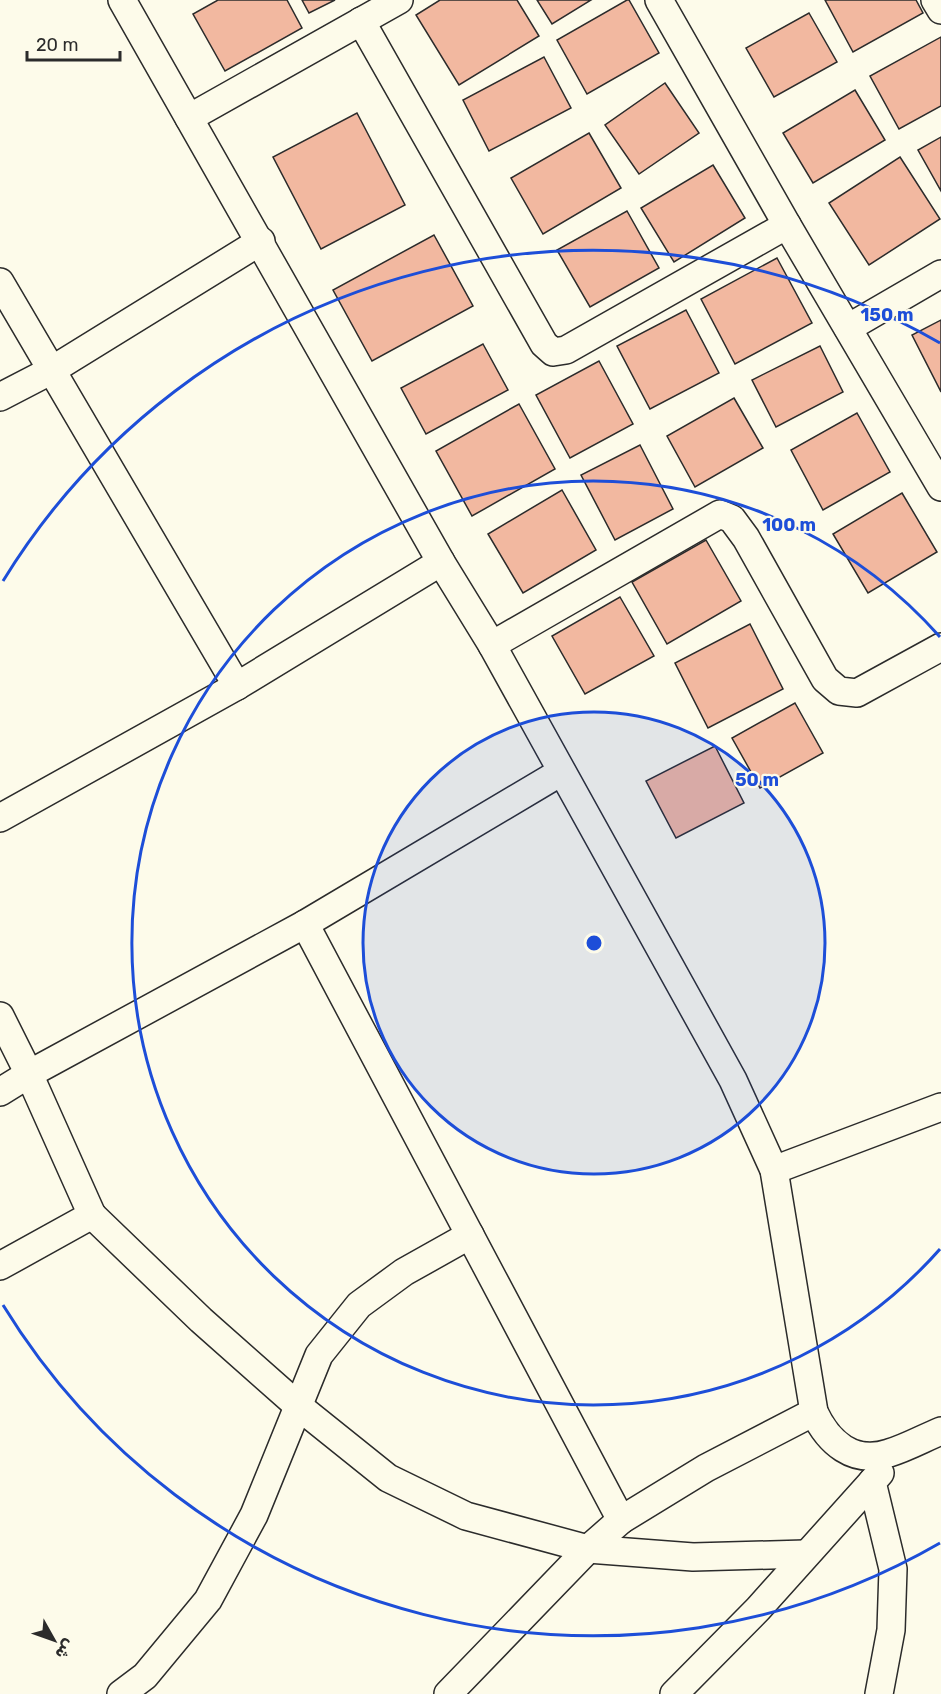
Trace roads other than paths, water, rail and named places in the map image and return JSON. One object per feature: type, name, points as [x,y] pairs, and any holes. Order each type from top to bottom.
[{"type":"street","points":[[122,0],[261,241],[441,562],[492,645],[733,1080],[774,1170],[814,1412],[822,1429],[835,1443],[851,1453],[870,1456],[888,1454],[941,1431]]},
{"type":"street","points":[[189,118],[399,0]]},
{"type":"street","points":[[659,0],[787,225],[941,487]]},
{"type":"street","points":[[935,0],[941,10]]},
{"type":"street","points":[[361,21],[544,344],[554,352],[566,350],[787,225]]},
{"type":"street","points":[[0,397],[52,370],[261,241]]},
{"type":"street","points":[[848,328],[941,274]]},
{"type":"street","points":[[0,282],[237,686]]},
{"type":"street","points":[[492,645],[720,514],[732,519],[746,538],[825,679],[839,691],[857,693],[941,647]]},
{"type":"street","points":[[0,818],[237,686],[441,562]]},
{"type":"street","points":[[0,1092],[305,924],[561,772]]},
{"type":"street","points":[[305,924],[621,1520]]},
{"type":"street","points":[[0,1016],[29,1074],[92,1215],[201,1320],[297,1405],[388,1478],[466,1516],[588,1549],[693,1557],[805,1554]]},
{"type":"street","points":[[774,1170],[941,1107]]},
{"type":"street","points":[[0,1266],[92,1215]]},
{"type":"street","points":[[121,1694],[144,1676],[208,1600],[254,1515],[319,1355],[359,1305],[404,1272],[470,1234]]},
{"type":"street","points":[[448,1694],[588,1549],[621,1520],[706,1468],[814,1412]]},
{"type":"street","points":[[674,1694],[758,1609],[805,1554],[905,1446]]},
{"type":"street","points":[[872,1482],[893,1569],[891,1630],[879,1694]]}]
